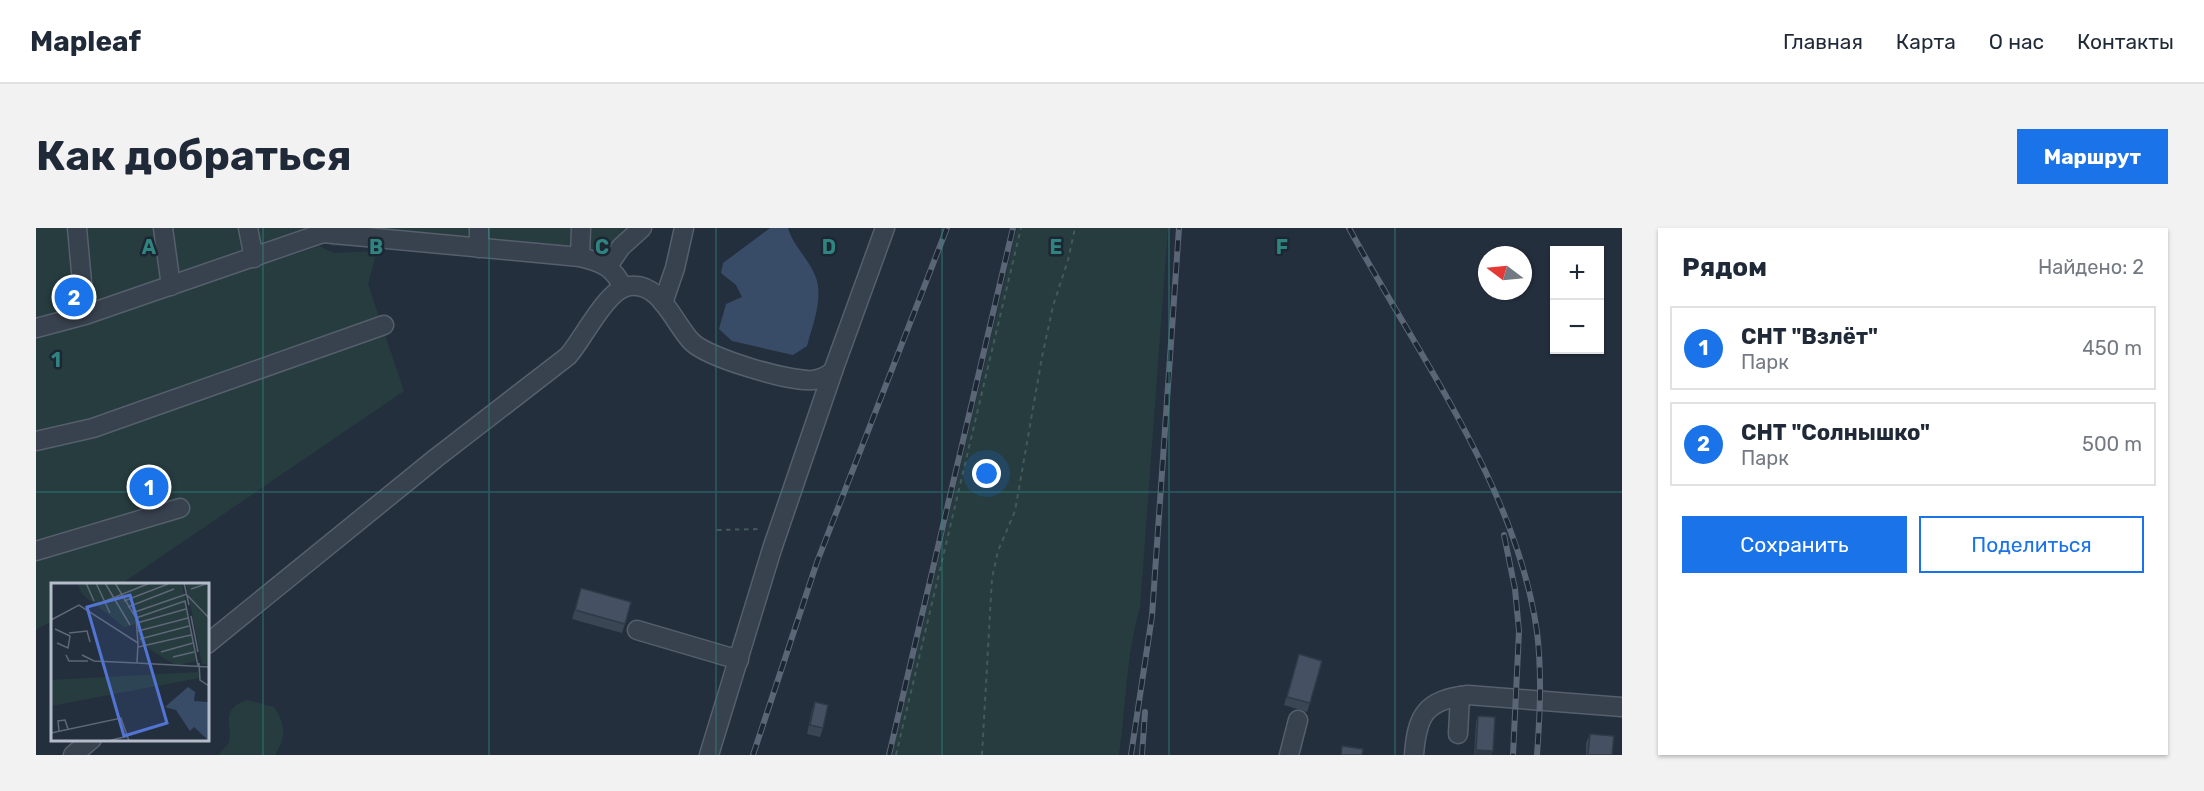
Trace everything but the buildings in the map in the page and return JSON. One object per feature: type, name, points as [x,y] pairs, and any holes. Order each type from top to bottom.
[{"type":"street","points":[[77,228],[85,315]]},
{"type":"street","points":[[163,228],[171,286]]},
{"type":"street","points":[[248,228],[254,258]]},
{"type":"street","points":[[479,248],[480,228]]},
{"type":"street","points":[[580,228],[580,257]]},
{"type":"street","points":[[608,266],[621,248],[642,228]]},
{"type":"street","points":[[663,303],[675,268],[684,228]]},
{"type":"street","points":[[709,755],[779,528],[885,228]]},
{"type":"street","points":[[36,328],[85,315],[254,258],[323,230],[380,233],[479,248],[580,257],[608,266],[618,276],[623,288]]},
{"type":"street","points":[[208,643],[409,480],[568,356],[583,339],[607,299],[623,288],[641,287],[652,291],[692,342],[719,358],[811,380],[823,378],[833,371]]},
{"type":"street","points":[[36,441],[93,428],[384,326]]},
{"type":"street","points":[[36,551],[180,508]]},
{"type":"street","points":[[637,630],[740,660]]},
{"type":"street","points":[[1414,755],[1416,730],[1423,715],[1436,702],[1460,696],[1622,707]]},
{"type":"street","points":[[1458,734],[1460,696]]},
{"type":"street","points":[[1289,755],[1298,720]]},
{"type":"street","points":[[73,755],[90,740]]},
{"type":"path","points":[[896,755],[1021,228]]},
{"type":"path","points":[[982,755],[992,578],[998,551],[1015,511],[1046,336],[1075,228]]},
{"type":"path","points":[[717,530],[779,528]]},
{"type":"green space","points":[[36,228],[308,228],[309,231],[36,321]]},
{"type":"green space","points":[[313,228],[632,228],[612,254],[587,265],[380,247],[332,246]]},
{"type":"green space","points":[[1017,228],[1168,228],[1140,608],[1129,662],[1119,755],[892,755]]},
{"type":"green space","points":[[319,246],[334,253],[377,251],[368,284],[404,391],[122,583],[51,583],[51,622],[36,630],[36,335],[139,307]]},
{"type":"green space","points":[[247,700],[274,707],[281,720],[283,731],[279,749],[275,755],[218,755],[229,743],[230,713],[238,704]]},
{"type":"water","points":[[770,228],[788,228],[811,267],[817,282],[817,309],[807,346],[793,355],[732,341],[719,329],[726,304],[742,297],[736,285],[721,273],[723,263]]},
{"type":"railway","points":[[753,755],[817,562],[947,228]]},
{"type":"railway","points":[[889,755],[1013,228]]},
{"type":"railway","points":[[1131,755],[1152,616],[1179,228]]},
{"type":"railway","points":[[1349,228],[1461,423],[1487,474],[1509,526],[1526,578],[1537,632],[1540,663],[1537,755]]},
{"type":"railway","points":[[1504,535],[1515,589],[1519,631],[1513,755]]},
{"type":"railway","points":[[1142,755],[1145,712]]},
{"type":"place","name":"СНТ \"Солнышко\"","points":[[74,297]]},
{"type":"place","name":"СНТ \"Взлёт\"","points":[[149,487]]}]
